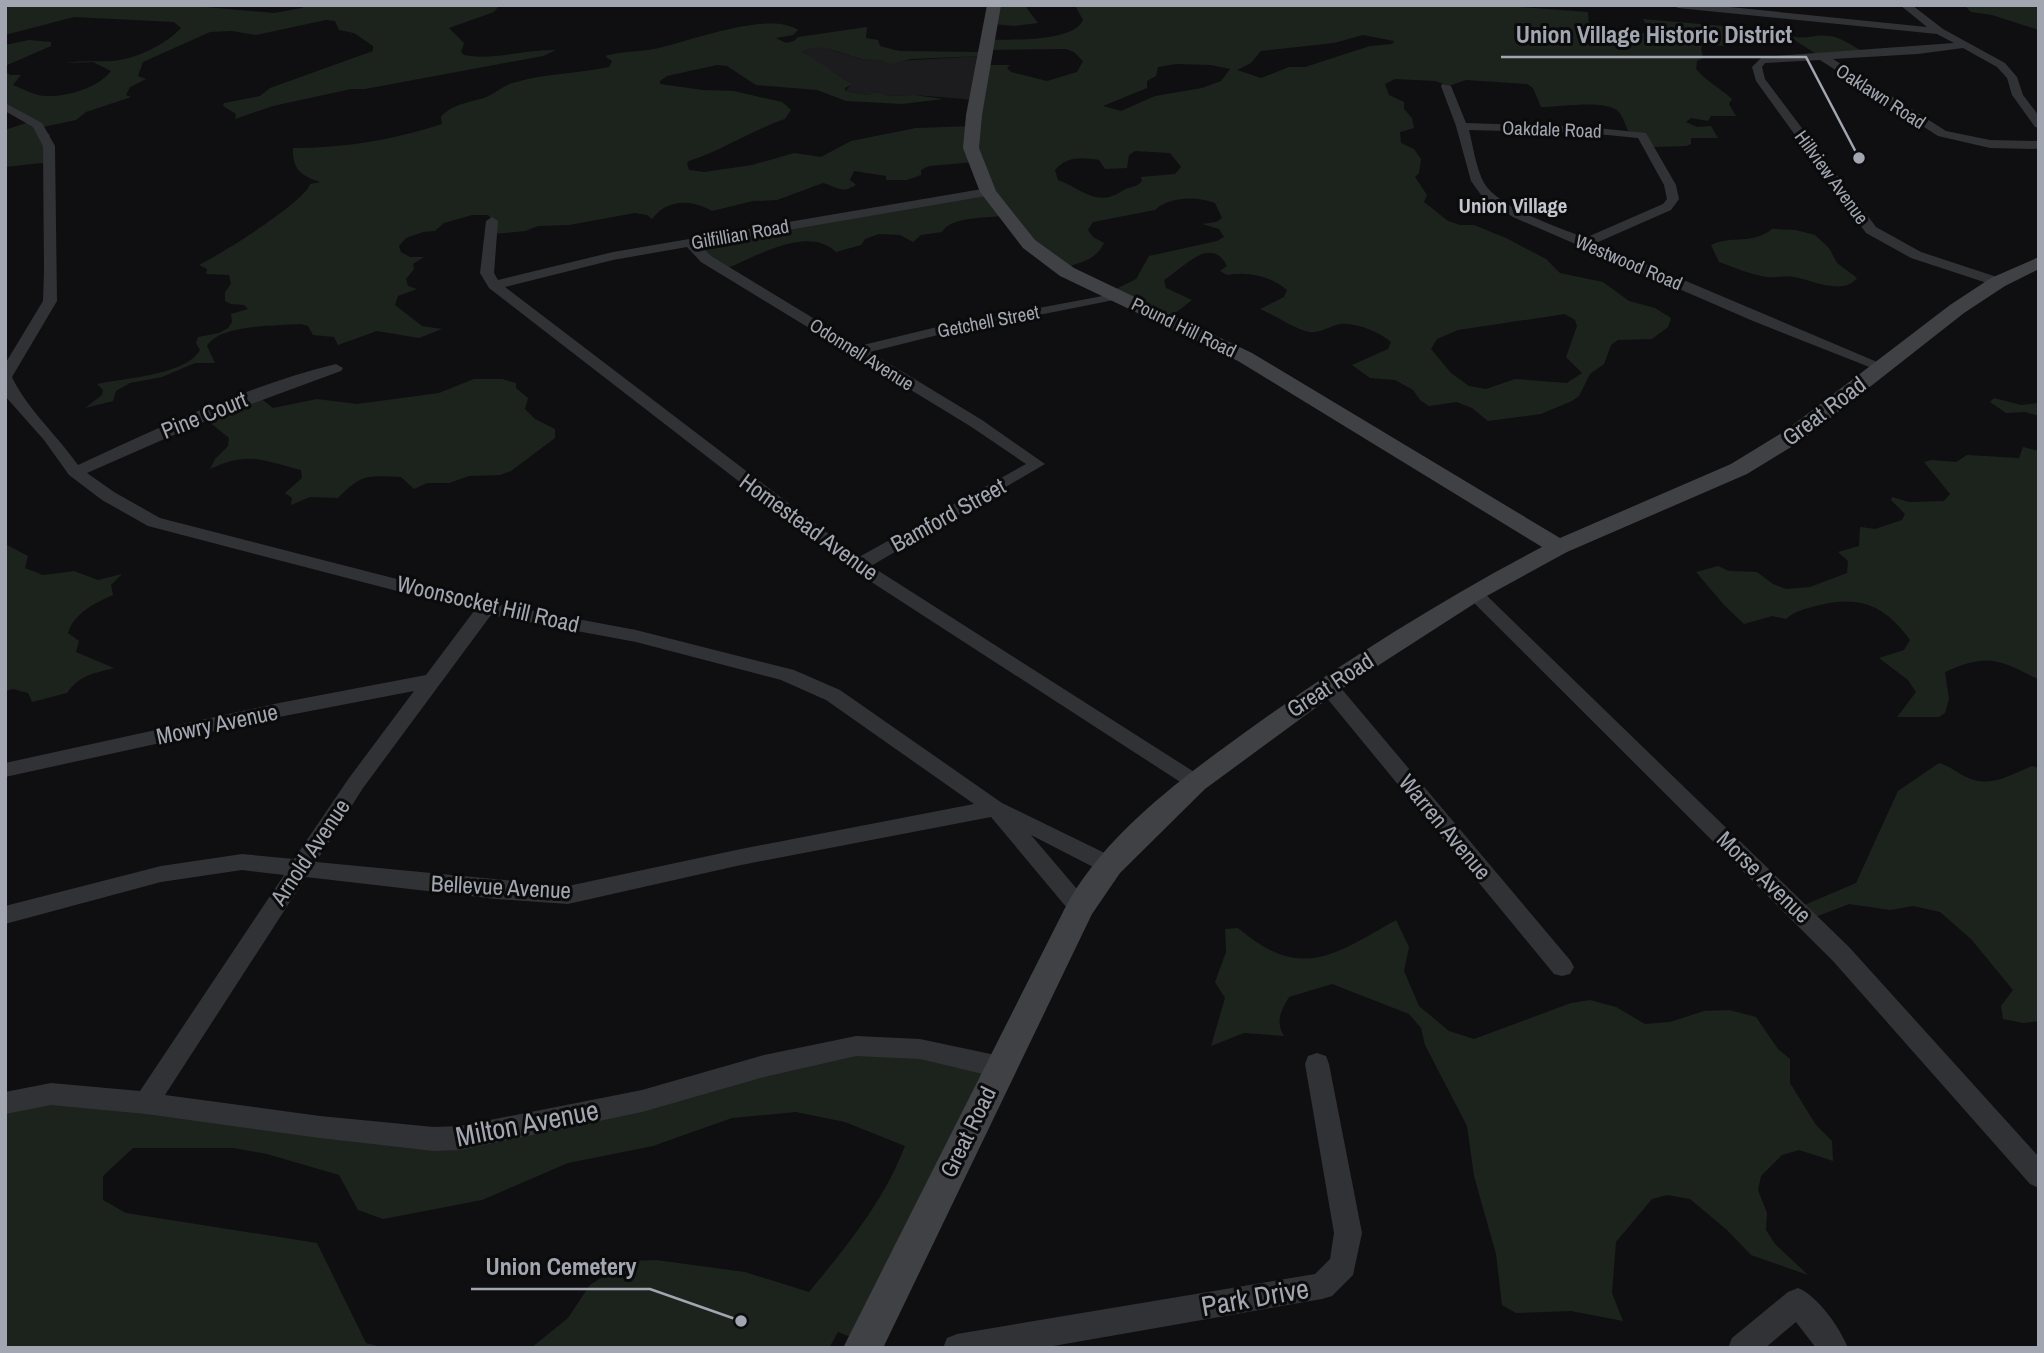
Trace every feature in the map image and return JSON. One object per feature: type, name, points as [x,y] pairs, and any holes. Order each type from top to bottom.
[{"type":"main road","name":"Pound Hill Road","points":[[994,5],[974,115],[971,148],[988,191],[1029,244],[1067,272],[1245,357],[1559,548]]},
{"type":"main road","name":"Great Road","points":[[862,1348],[1080,908],[1109,865],[1195,782],[1328,686],[1474,593],[1559,548],[1739,470],[1793,436],[1957,309],[1997,282],[2036,265]]},
{"type":"street","points":[[1678,5],[1939,31]]},
{"type":"street","points":[[1905,5],[1939,31],[2001,65],[2012,77],[2018,95],[2039,125]]},
{"type":"street","name":"Oaklawn Road","points":[[1823,57],[1964,45]]},
{"type":"street","name":"Oaklawn Road","points":[[1823,57],[1942,134],[1990,144],[2039,145]]},
{"type":"street","name":"Hillview Avenue","points":[[1823,57],[1762,60],[1757,68],[1760,79],[1871,230],[1888,243],[1926,259],[1997,282]]},
{"type":"street","name":"Westwood Road","points":[[1446,86],[1462,126],[1477,181],[1488,196],[1518,214],[1758,318],[1882,367]]},
{"type":"street","name":"Woonsocket Hill Road","points":[[5,106],[38,125],[49,146],[51,272],[50,301],[5,377],[14,399],[50,437],[75,472],[108,496],[154,522],[486,608],[636,636],[788,674],[833,695],[995,808],[1109,865]]},
{"type":"street","name":"Oakdale Road","points":[[1462,126],[1587,130],[1642,135],[1656,157],[1674,199],[1667,207],[1585,243]]},
{"type":"street","name":"Gilfillian Road","points":[[494,285],[613,256],[988,191]]},
{"type":"street","points":[[492,221],[487,273],[494,285]]},
{"type":"street","name":"Odonnell Avenue","points":[[689,242],[706,259],[727,273],[976,423],[1037,464]]},
{"type":"street","name":"Homestead Avenue","points":[[494,285],[635,396],[859,565],[1195,782]]},
{"type":"street","name":"Getchell Street","points":[[858,351],[937,331],[1119,295]]},
{"type":"street","name":"Pine Court","points":[[75,472],[170,429],[257,394],[336,368]]},
{"type":"street","name":"Bamford Street","points":[[859,565],[1037,464]]},
{"type":"street","name":"Morse Avenue","points":[[1474,593],[1831,944],[2039,1176]]},
{"type":"street","name":"Arnold Avenue","points":[[146,1103],[299,867],[430,681],[486,608]]},
{"type":"street","name":"Mowry Avenue","points":[[5,770],[279,710],[430,681]]},
{"type":"street","name":"Warren Avenue","points":[[1328,686],[1562,967]]},
{"type":"street","name":"Woonsocket Hill Road","points":[[995,808],[1080,908]]},
{"type":"street","name":"Bellevue Avenue","points":[[5,915],[161,874],[242,862],[442,885],[568,895],[702,865],[995,808]]},
{"type":"street","name":"Milton Avenue","points":[[5,1103],[51,1094],[146,1103],[320,1127],[434,1139],[460,1138],[642,1101],[765,1066],[856,1046],[920,1049],[1000,1067]]},
{"type":"street","name":"Park Drive","points":[[957,1348],[1322,1286],[1343,1266],[1348,1233],[1317,1064]]},
{"type":"street","points":[[1742,1348],[1798,1302],[1834,1348]]},
{"type":"shaded area","points":[[5,5],[184,5],[274,13],[302,8],[305,5],[494,5],[498,7],[494,12],[449,28],[464,43],[461,52],[464,55],[486,57],[556,50],[543,56],[365,89],[351,89],[273,106],[235,119],[236,114],[223,106],[224,103],[260,96],[270,88],[373,51],[373,46],[354,33],[339,30],[335,21],[326,20],[256,35],[231,31],[210,32],[143,62],[138,76],[146,79],[130,87],[126,95],[131,97],[86,112],[76,120],[43,127],[45,133],[50,134],[50,162],[5,167],[5,130],[32,121],[5,105],[5,71],[10,75],[21,75],[13,85],[33,93],[45,96],[72,93],[90,87],[111,71],[93,62],[67,63],[112,61],[131,57],[158,45],[181,28],[174,22],[74,17],[5,35]]},
{"type":"shaded area","points":[[992,5],[1028,5],[1026,7],[1038,23],[1015,26],[993,24]]},
{"type":"shaded area","points":[[1075,5],[1493,5],[1588,12],[1589,27],[1601,32],[1646,33],[1649,30],[1643,19],[1781,31],[1801,38],[1830,36],[1865,53],[1821,57],[1793,39],[1783,36],[1730,37],[1722,40],[1729,46],[1703,45],[1703,58],[1697,61],[1696,69],[1732,99],[1729,104],[1736,116],[1711,116],[1708,121],[1691,118],[1686,122],[1697,127],[1711,126],[1718,138],[1691,138],[1691,144],[1686,146],[1654,147],[1638,133],[1628,131],[1620,113],[1612,107],[1593,104],[1541,107],[1533,88],[1527,84],[1466,80],[1449,86],[1435,81],[1395,79],[1385,84],[1389,95],[1404,102],[1404,109],[1412,118],[1414,128],[1400,132],[1401,143],[1414,149],[1421,159],[1419,173],[1415,177],[1427,195],[1424,202],[1448,221],[1460,225],[1474,225],[1506,238],[1546,259],[1560,273],[1603,282],[1629,301],[1655,308],[1671,318],[1668,327],[1652,339],[1618,340],[1611,345],[1604,364],[1590,374],[1579,396],[1541,414],[1488,421],[1472,408],[1457,402],[1429,406],[1420,400],[1413,390],[1395,380],[1370,378],[1352,365],[1388,349],[1391,342],[1386,338],[1374,331],[1353,325],[1340,324],[1313,332],[1302,330],[1260,309],[1284,297],[1287,290],[1274,281],[1259,276],[1227,275],[1220,271],[1227,266],[1213,253],[1196,257],[1164,280],[1166,288],[1192,300],[1170,317],[1112,291],[1136,279],[1149,256],[1217,241],[1224,237],[1219,229],[1202,224],[1216,222],[1222,218],[1215,203],[1200,199],[1176,200],[1155,210],[1093,222],[1088,230],[1093,237],[1104,243],[1101,249],[1088,260],[1064,268],[1005,216],[961,220],[942,232],[921,235],[913,242],[900,235],[879,234],[865,239],[861,245],[836,252],[824,244],[796,242],[765,251],[725,269],[692,244],[988,192],[975,162],[929,166],[921,170],[921,175],[907,180],[886,180],[886,176],[854,171],[850,180],[856,185],[847,189],[823,183],[777,200],[753,201],[712,211],[696,204],[680,203],[658,212],[652,219],[647,215],[635,213],[569,225],[538,226],[525,231],[494,234],[494,221],[488,215],[472,215],[444,223],[435,231],[406,238],[399,246],[401,252],[410,257],[424,257],[413,264],[414,269],[406,279],[408,286],[417,289],[398,296],[395,305],[422,326],[442,329],[419,338],[377,331],[338,345],[334,337],[313,335],[308,326],[301,324],[236,330],[214,339],[207,346],[215,363],[195,363],[162,377],[130,383],[116,391],[113,401],[85,408],[102,395],[103,390],[97,384],[154,374],[182,365],[200,350],[196,343],[198,337],[219,333],[228,328],[232,322],[231,314],[248,309],[244,305],[225,301],[225,292],[231,284],[229,275],[206,274],[207,269],[199,265],[278,215],[294,203],[310,184],[320,182],[299,171],[294,161],[293,148],[350,145],[423,130],[442,124],[441,117],[461,104],[484,98],[513,83],[609,67],[612,61],[605,56],[654,49],[748,25],[784,25],[798,30],[793,35],[776,38],[786,43],[798,37],[867,27],[866,38],[878,40],[880,46],[899,51],[982,52],[982,56],[911,59],[890,64],[824,48],[801,52],[853,84],[845,88],[845,91],[867,95],[877,92],[889,96],[914,95],[943,99],[902,104],[846,101],[817,90],[756,85],[727,66],[717,65],[667,76],[660,81],[660,84],[703,90],[734,91],[782,102],[791,110],[785,119],[689,161],[689,170],[704,172],[752,165],[794,153],[821,157],[851,141],[916,128],[973,126],[982,65],[1010,65],[1007,68],[1011,72],[1047,81],[1077,72],[1083,61],[1074,52],[1066,49],[984,50],[986,40],[1054,36],[1067,33],[1083,20]],"holes":[[[1363,35],[1394,41],[1392,44],[1370,46],[1305,67],[1289,67],[1261,78],[1237,70],[1251,63],[1261,51],[1334,43]],[[1176,64],[1211,65],[1230,69],[1221,81],[1202,88],[1155,96],[1121,111],[1103,106],[1147,88],[1147,81],[1156,76],[1158,67]],[[1135,151],[1170,153],[1181,167],[1175,174],[1141,177],[1142,181],[1138,185],[1105,198],[1090,195],[1058,180],[1055,170],[1064,162],[1081,158],[1099,160],[1105,169],[1127,168],[1129,155]],[[1565,314],[1575,320],[1577,326],[1566,357],[1582,373],[1567,383],[1515,379],[1486,389],[1469,386],[1451,373],[1431,349],[1437,339],[1458,330]]]},
{"type":"shaded area","points":[[1964,5],[2039,5],[2039,30],[1992,15],[1971,12]]},
{"type":"shaded area","points":[[29,40],[51,42],[51,46],[5,66],[5,45]]},
{"type":"shaded area","points":[[811,48],[826,48],[860,59],[896,61],[982,56],[976,100],[914,95],[889,96],[877,92],[867,95],[845,91],[852,84],[800,52]]},
{"type":"shaded area","points":[[1772,229],[1796,230],[1815,235],[1829,248],[1837,263],[1857,278],[1844,286],[1836,286],[1791,276],[1761,276],[1719,262],[1711,245],[1757,237]]},
{"type":"shaded area","points":[[474,379],[502,379],[516,383],[516,388],[528,398],[525,409],[535,419],[555,429],[555,438],[511,471],[500,475],[469,476],[449,483],[427,483],[414,489],[401,477],[366,478],[338,498],[310,497],[291,505],[292,498],[285,493],[302,478],[301,470],[255,459],[235,460],[210,469],[215,459],[228,446],[229,438],[203,417],[259,397],[273,408],[317,399],[357,404],[439,393]]},
{"type":"shaded area","points":[[1994,398],[2021,405],[2039,403],[2039,416],[2025,412],[2006,413],[1990,402]]},
{"type":"shaded area","points":[[2023,447],[2039,451],[2039,680],[2003,663],[1972,662],[1945,672],[1949,699],[1945,713],[1939,717],[1897,717],[1916,692],[1908,680],[1879,658],[1904,650],[1910,640],[1890,618],[1869,605],[1845,602],[1804,609],[1786,619],[1772,616],[1744,624],[1696,572],[1718,566],[1729,571],[1757,572],[1773,584],[1786,589],[1810,587],[1847,573],[1848,561],[1838,552],[1859,546],[1860,527],[1875,529],[1902,520],[1905,514],[1891,500],[1892,497],[1909,502],[1944,501],[1950,494],[1924,462],[1956,462],[1967,455],[2019,458]]},
{"type":"shaded area","points":[[7,545],[28,556],[25,568],[43,575],[74,571],[98,580],[122,574],[111,585],[113,595],[80,614],[68,633],[79,641],[76,652],[114,668],[82,678],[67,693],[32,702],[28,693],[13,689],[5,691]]},
{"type":"shaded area","points":[[1939,763],[1973,780],[1982,781],[1998,780],[2032,766],[2039,768],[2039,1021],[2023,1023],[2003,1019],[2001,1006],[2013,990],[1971,939],[1940,912],[1913,906],[1890,910],[1849,904],[1805,921],[1795,909],[1856,883],[1898,791]]},
{"type":"shaded area","points":[[1396,920],[1409,947],[1404,971],[1419,1006],[1449,1031],[1474,1039],[1571,1003],[1590,1000],[1616,1007],[1645,1024],[1670,1022],[1704,1011],[1729,1010],[1756,1017],[1778,1049],[1790,1059],[1790,1083],[1816,1125],[1832,1141],[1833,1161],[1799,1150],[1782,1155],[1761,1176],[1758,1190],[1767,1213],[1766,1230],[1775,1244],[1808,1275],[1751,1255],[1727,1230],[1690,1199],[1667,1195],[1652,1199],[1616,1242],[1612,1293],[1623,1321],[1571,1311],[1516,1313],[1502,1305],[1496,1254],[1474,1176],[1467,1126],[1425,1045],[1421,1028],[1409,1014],[1332,984],[1289,997],[1280,1021],[1284,1036],[1244,1033],[1211,1046],[1225,998],[1215,982],[1226,952],[1225,929],[1238,928],[1260,945],[1299,958],[1335,952]]},
{"type":"shaded area","points":[[865,1045],[987,1066],[856,1339],[838,1332],[829,1348],[531,1348],[568,1318],[590,1285],[627,1261],[656,1260],[745,1272],[809,1292],[850,1241],[875,1204],[905,1146],[845,1122],[796,1112],[732,1118],[653,1146],[568,1163],[482,1200],[383,1219],[358,1210],[339,1175],[267,1154],[233,1148],[133,1148],[103,1176],[103,1200],[126,1213],[317,1243],[366,1343],[385,1348],[5,1348],[5,1105],[53,1094],[457,1139]]},
{"type":"place","name":"Union Village Historic District","points":[[1859,158]]},
{"type":"place","name":"Union Cemetery","points":[[741,1321]]},
{"type":"district","name":"Union Village","points":[[1513,206]]}]
